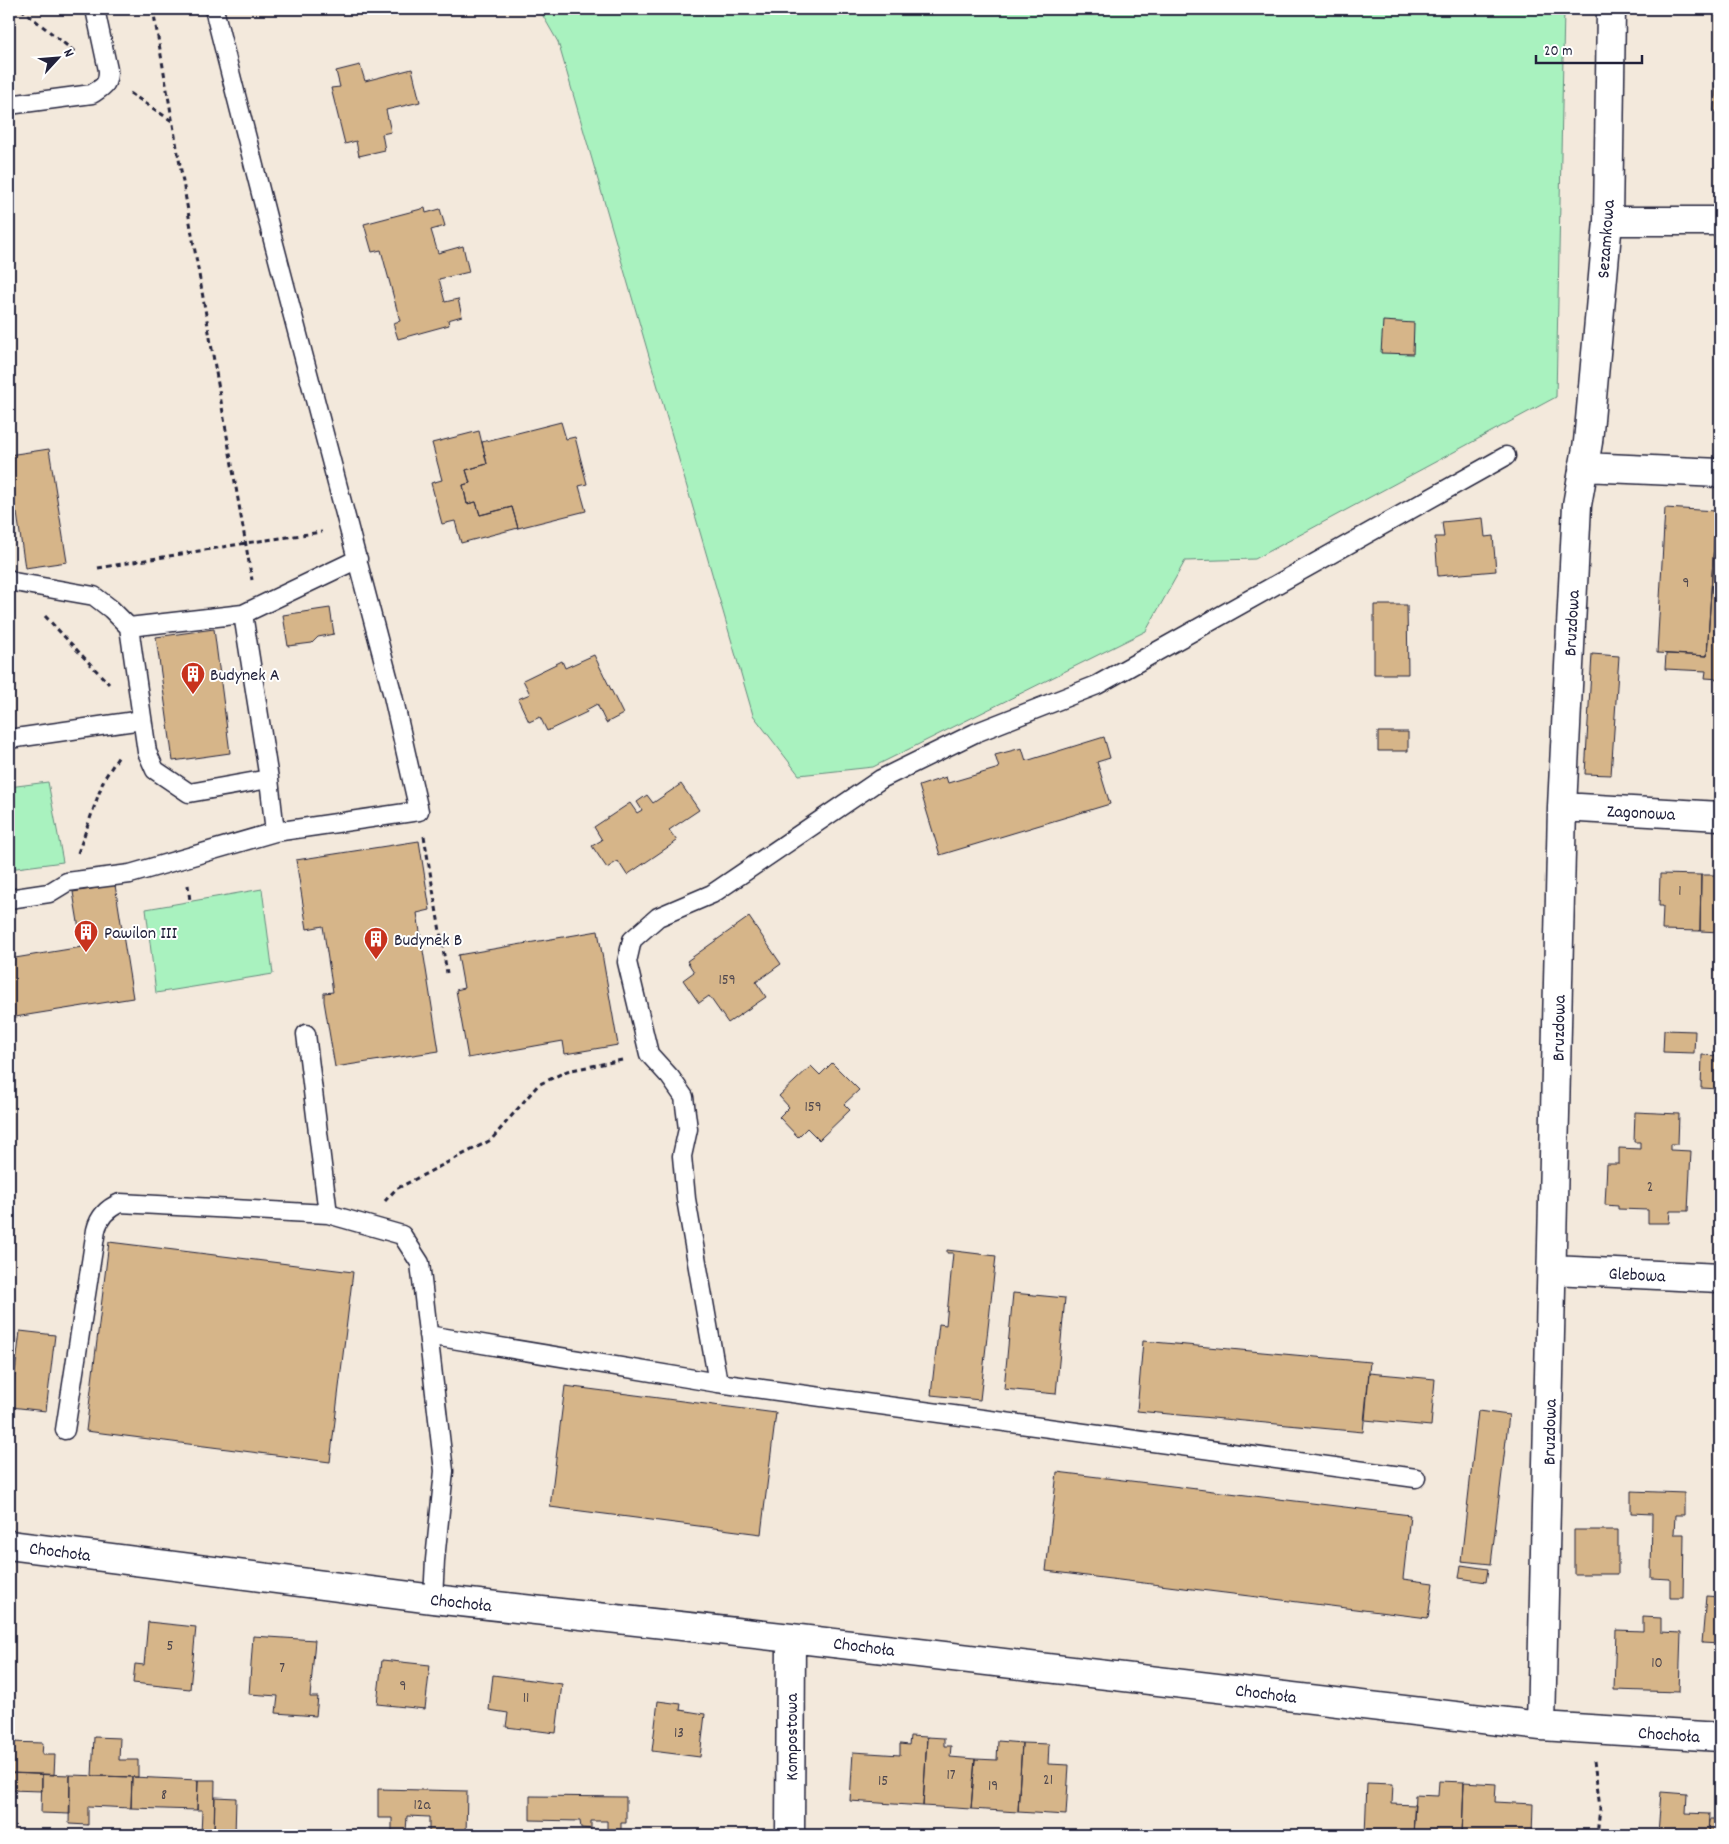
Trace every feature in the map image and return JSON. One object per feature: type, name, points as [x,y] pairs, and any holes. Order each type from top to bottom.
[{"type":"street","name":"Sezamkowa","points":[[1583,468],[1588,442],[1608,220],[1611,9]]},
{"type":"street","points":[[1608,220],[1720,221]]},
{"type":"street","points":[[1583,468],[1720,473]]},
{"type":"street","name":"Bruzdowa","points":[[1541,1726],[1553,1270],[1562,807],[1577,505],[1583,468]]},
{"type":"street","name":"Zagonowa","points":[[1562,807],[1720,816]]},
{"type":"street","name":"Glebowa","points":[[1553,1270],[1720,1278]]},
{"type":"street","name":"Chochoła","points":[[9,1544],[434,1599],[791,1638],[1541,1726],[1720,1737]]},
{"type":"street","name":"Kompostowa","points":[[790,1835],[791,1638]]},
{"type":"lane","points":[[9,105],[92,94],[104,87],[108,79],[108,70],[95,9]]},
{"type":"lane","points":[[9,899],[49,893],[67,882],[130,874],[276,832],[419,811],[393,696],[358,559],[265,211],[214,9]]},
{"type":"lane","points":[[718,1383],[686,1199],[682,1156],[688,1129],[684,1097],[650,1054],[627,962],[632,940],[658,917],[712,894],[881,779],[975,733],[1097,685],[1506,456]]},
{"type":"lane","points":[[129,627],[250,611],[358,559]]},
{"type":"lane","points":[[11,581],[94,596],[111,609],[129,627],[147,752],[155,770],[189,793],[268,779]]},
{"type":"lane","points":[[250,611],[268,779],[276,832]]},
{"type":"lane","points":[[9,739],[142,720]]},
{"type":"lane","points":[[306,1034],[328,1214]]},
{"type":"lane","points":[[65,1430],[97,1224],[109,1208],[120,1203],[328,1214],[402,1235],[420,1263],[444,1471],[435,1560],[434,1599]]},
{"type":"lane","points":[[428,1335],[718,1383],[1416,1478]]},
{"type":"path","points":[[20,9],[108,79],[173,122]]},
{"type":"path","points":[[153,9],[246,542],[250,611]]},
{"type":"path","points":[[91,569],[246,542],[350,529]]},
{"type":"path","points":[[11,581],[142,720],[104,779],[67,882]]},
{"type":"path","points":[[419,811],[447,973]]},
{"type":"path","points":[[362,1224],[396,1189],[491,1140],[538,1085],[567,1071],[650,1054]]},
{"type":"path","points":[[1591,1729],[1600,1808],[1597,1835]]},
{"type":"green space","points":[[539,9],[1564,9],[1556,397],[1255,559],[1185,561],[1146,631],[873,767],[799,775],[753,715],[558,42]]},
{"type":"green space","points":[[48,782],[63,862],[9,869],[9,787]]},
{"type":"green space","points":[[262,889],[273,974],[156,993],[146,909]]},
{"type":"building","points":[[360,65],[365,81],[412,69],[420,102],[386,110],[391,132],[382,134],[385,150],[359,156],[356,141],[345,144],[331,88],[340,87],[336,71]]},
{"type":"building","points":[[1716,76],[1720,76],[1720,130],[1718,130],[1719,112],[1714,111]]},
{"type":"building","points":[[425,208],[426,213],[440,209],[445,226],[431,230],[438,253],[463,246],[469,272],[439,279],[445,302],[458,299],[462,316],[448,320],[449,325],[398,339],[393,323],[400,321],[381,250],[372,252],[364,224]]},
{"type":"building","points":[[1383,321],[1414,323],[1413,354],[1381,353]]},
{"type":"building","points":[[561,422],[566,439],[575,437],[587,484],[579,486],[586,511],[518,528],[512,507],[480,515],[476,502],[467,504],[463,485],[470,483],[466,470],[487,464],[482,442]]},
{"type":"building","points":[[479,431],[487,464],[466,470],[470,483],[463,485],[467,504],[476,502],[480,515],[512,507],[518,528],[461,543],[455,521],[442,524],[431,483],[442,480],[432,443]]},
{"type":"building","points":[[49,449],[67,562],[25,568],[17,513],[9,514],[9,455]]},
{"type":"building","points":[[1665,508],[1716,511],[1707,656],[1657,653]]},
{"type":"building","points":[[1716,511],[1720,511],[1720,679],[1705,678],[1706,671],[1665,669],[1666,654],[1707,656]]},
{"type":"building","points":[[1483,518],[1485,537],[1493,536],[1496,571],[1438,576],[1435,537],[1444,537],[1442,522]]},
{"type":"building","points":[[1374,605],[1407,605],[1408,674],[1374,674]]},
{"type":"building","points":[[330,608],[334,634],[318,637],[312,643],[288,646],[283,615]]},
{"type":"building","name":"Budynek A","points":[[214,629],[230,753],[173,761],[156,637]]},
{"type":"building","points":[[1592,654],[1619,656],[1611,775],[1585,774]]},
{"type":"building","points":[[594,655],[623,714],[606,723],[597,704],[586,710],[587,712],[547,731],[540,717],[529,722],[518,699],[530,694],[523,680],[562,661],[565,668]]},
{"type":"building","points":[[1378,732],[1408,732],[1408,751],[1378,751]]},
{"type":"building","points":[[1104,737],[1110,758],[1097,762],[1110,804],[940,855],[919,786],[946,777],[948,783],[999,768],[995,755],[1022,748],[1026,761]]},
{"type":"building","points":[[681,784],[699,810],[669,830],[677,841],[627,875],[618,861],[607,868],[592,846],[602,840],[594,827],[630,803],[637,813],[642,810],[637,802],[647,795],[653,803]]},
{"type":"building","name":"Budynek B","points":[[419,841],[430,910],[417,913],[439,1051],[335,1067],[324,1001],[324,993],[333,992],[323,926],[307,929],[296,860]]},
{"type":"building","points":[[1660,874],[1701,875],[1700,931],[1662,930],[1663,906],[1659,906]]},
{"type":"building","points":[[1701,875],[1720,875],[1720,932],[1700,931]]},
{"type":"building","name":"Pawilon III","points":[[115,885],[133,998],[9,1018],[9,959],[82,947],[73,892]]},
{"type":"building","points":[[749,917],[781,964],[756,982],[766,997],[728,1023],[709,996],[699,1003],[683,980],[694,972],[687,961]]},
{"type":"building","points":[[598,931],[618,1045],[565,1054],[563,1041],[468,1058],[456,990],[464,988],[458,955]]},
{"type":"building","points":[[1664,1030],[1695,1031],[1694,1053],[1663,1052]]},
{"type":"building","points":[[1702,1055],[1720,1056],[1720,1089],[1701,1088]]},
{"type":"building","points":[[832,1063],[859,1090],[844,1104],[850,1110],[819,1140],[807,1128],[798,1137],[779,1117],[789,1107],[779,1096],[811,1066],[820,1075]]},
{"type":"building","points":[[1635,1112],[1679,1114],[1678,1144],[1670,1144],[1670,1150],[1691,1151],[1688,1211],[1670,1211],[1669,1223],[1648,1223],[1648,1210],[1618,1209],[1618,1206],[1605,1205],[1607,1164],[1619,1164],[1619,1148],[1640,1149],[1640,1142],[1634,1142]]},
{"type":"building","points":[[109,1242],[353,1272],[330,1462],[86,1431]]},
{"type":"building","points":[[947,1250],[996,1256],[980,1400],[931,1395],[939,1324],[946,1325],[953,1253],[947,1253]]},
{"type":"building","points":[[1013,1293],[1065,1298],[1056,1394],[1004,1389]]},
{"type":"building","points":[[20,1331],[55,1335],[46,1411],[11,1407]]},
{"type":"building","points":[[1143,1341],[1370,1362],[1363,1432],[1137,1411]]},
{"type":"building","points":[[1369,1373],[1435,1379],[1431,1426],[1365,1420]]},
{"type":"building","points":[[565,1386],[776,1413],[761,1534],[550,1507]]},
{"type":"building","points":[[1478,1411],[1509,1415],[1491,1564],[1461,1561]]},
{"type":"building","points":[[1057,1472],[1410,1515],[1403,1579],[1433,1583],[1428,1618],[1046,1571]]},
{"type":"building","points":[[1631,1491],[1684,1493],[1684,1515],[1675,1515],[1674,1534],[1684,1534],[1683,1598],[1670,1598],[1670,1579],[1651,1578],[1652,1514],[1631,1513]]},
{"type":"building","points":[[1574,1530],[1618,1530],[1618,1574],[1574,1574]]},
{"type":"building","points":[[1461,1565],[1488,1569],[1486,1582],[1459,1578]]},
{"type":"building","points":[[1706,1596],[1720,1597],[1720,1644],[1702,1643]]},
{"type":"building","points":[[1643,1617],[1661,1618],[1661,1632],[1681,1633],[1679,1692],[1614,1690],[1616,1630],[1643,1631]]},
{"type":"building","points":[[148,1622],[196,1627],[190,1689],[133,1683],[135,1664],[144,1665]]},
{"type":"building","points":[[253,1636],[315,1640],[310,1697],[318,1697],[316,1716],[276,1713],[278,1696],[249,1694]]},
{"type":"building","points":[[382,1660],[430,1665],[425,1709],[377,1704]]},
{"type":"building","points":[[493,1675],[562,1684],[556,1733],[506,1727],[508,1713],[489,1710]]},
{"type":"building","points":[[658,1701],[681,1704],[680,1710],[705,1714],[700,1757],[652,1751]]},
{"type":"building","points":[[910,1736],[927,1737],[923,1806],[850,1801],[853,1752],[900,1755],[900,1744],[909,1745]]},
{"type":"building","points":[[94,1737],[120,1738],[119,1760],[138,1760],[138,1777],[92,1776]]},
{"type":"building","points":[[927,1737],[944,1738],[944,1746],[951,1746],[950,1757],[975,1759],[971,1809],[923,1806]]},
{"type":"building","points":[[998,1741],[1022,1743],[1018,1812],[971,1809],[975,1759],[997,1760]]},
{"type":"building","points":[[9,1742],[43,1743],[42,1755],[55,1755],[54,1775],[9,1773]]},
{"type":"building","points":[[1022,1743],[1049,1744],[1048,1764],[1069,1765],[1066,1815],[1018,1812]]},
{"type":"building","points":[[9,1773],[42,1774],[42,1791],[9,1790]]},
{"type":"building","points":[[42,1774],[70,1775],[70,1814],[41,1813]]},
{"type":"building","points":[[70,1775],[132,1777],[131,1808],[88,1806],[88,1825],[69,1824]]},
{"type":"building","points":[[132,1777],[198,1780],[197,1810],[131,1808]]},
{"type":"building","points":[[198,1780],[215,1780],[214,1835],[201,1835],[202,1810],[197,1810]]},
{"type":"building","points":[[1439,1781],[1464,1782],[1462,1835],[1413,1835],[1415,1795],[1438,1796]]},
{"type":"building","points":[[1464,1782],[1496,1784],[1495,1802],[1533,1804],[1532,1835],[1462,1835]]},
{"type":"building","points":[[1367,1783],[1393,1784],[1392,1804],[1415,1805],[1413,1835],[1365,1835]]},
{"type":"building","points":[[378,1789],[467,1791],[466,1835],[429,1835],[429,1817],[407,1816],[406,1832],[392,1831],[392,1818],[378,1818]]},
{"type":"building","points":[[1661,1792],[1687,1794],[1686,1813],[1709,1814],[1708,1835],[1658,1835]]},
{"type":"building","points":[[530,1796],[626,1797],[626,1823],[621,1823],[621,1835],[607,1835],[607,1821],[591,1821],[591,1829],[581,1828],[580,1821],[530,1820]]},
{"type":"building","points":[[215,1797],[236,1798],[235,1835],[214,1834]]},
{"type":"building","points":[[1709,1820],[1720,1820],[1720,1835],[1708,1835]]},
{"type":"place","name":"Budynek A","points":[[193,695]]},
{"type":"place","name":"Pawilon III","points":[[86,953]]},
{"type":"place","name":"Budynek B","points":[[376,960]]}]
